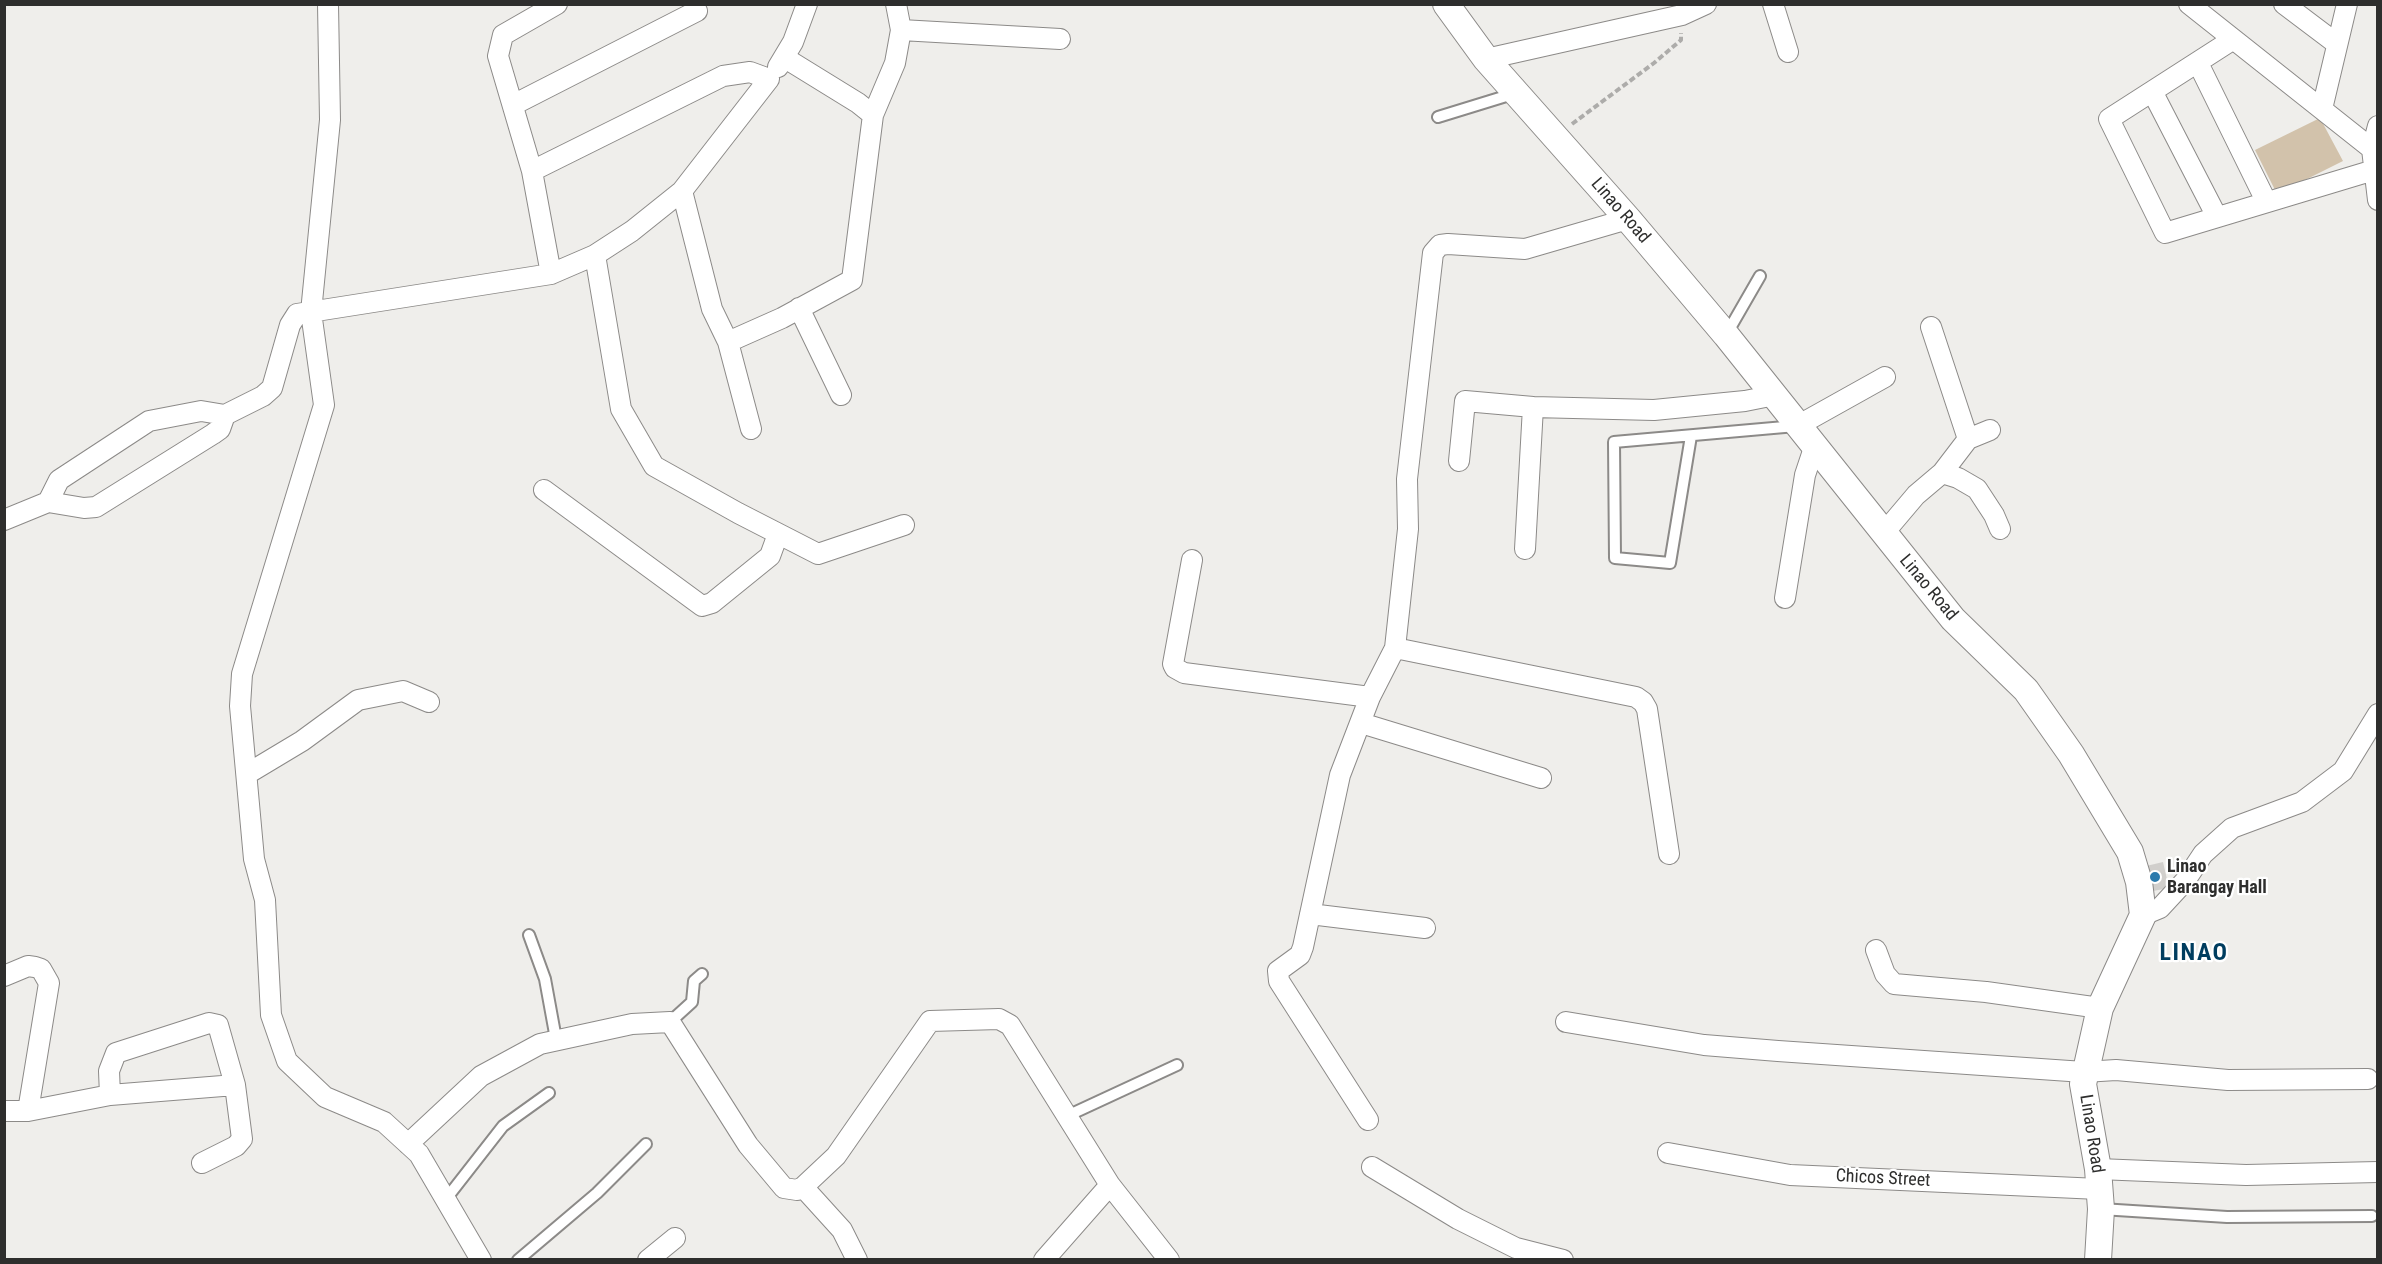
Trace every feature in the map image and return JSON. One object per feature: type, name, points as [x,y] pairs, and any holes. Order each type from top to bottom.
[{"type":"street","points":[[328,4],[330,120],[311,312],[324,405],[242,674],[240,706],[254,859],[265,900],[271,1015],[286,1061],[325,1097],[384,1122],[419,1154],[481,1260]]},
{"type":"street","points":[[551,274],[532,171],[498,56],[503,35],[557,4]]},
{"type":"street","points":[[48,502],[59,480],[149,421],[201,411],[225,415],[263,396],[272,388],[297,314],[551,274],[595,255],[632,231],[682,191],[769,79],[785,58],[807,4]]},
{"type":"street","points":[[728,342],[852,280],[873,115],[895,63],[901,30],[896,4]]},
{"type":"street","name":"Linao Road","points":[[1446,4],[1486,59],[1628,219],[1726,335],[1799,425],[1814,448],[1953,619],[2026,690],[2071,754],[2130,852],[2139,882],[2143,915],[2100,1008],[2084,1072],[2099,1189],[2098,1260]]},
{"type":"street","points":[[1486,59],[1682,15],[1706,4]]},
{"type":"street","points":[[1773,4],[1788,52]]},
{"type":"street","points":[[2189,4],[2372,149]]},
{"type":"street","points":[[2284,4],[2337,44]]},
{"type":"street","points":[[2322,109],[2347,4]]},
{"type":"street","points":[[513,105],[696,11]]},
{"type":"street","points":[[901,30],[1060,39]]},
{"type":"street","points":[[2232,40],[2109,119],[2165,233],[2374,170]]},
{"type":"street","points":[[785,58],[858,103],[873,115]]},
{"type":"street","points":[[2198,63],[2266,201]]},
{"type":"street","points":[[532,171],[723,76],[750,72],[769,79]]},
{"type":"street","points":[[2152,93],[2217,217]]},
{"type":"street","points":[[2378,126],[2372,149],[2378,200]]},
{"type":"street","points":[[682,191],[712,309],[728,342],[751,429]]},
{"type":"street","points":[[1368,1120],[1279,981],[1280,968],[1300,955],[1340,775],[1370,698],[1395,648],[1408,529],[1407,479],[1435,249],[1448,244],[1525,249],[1628,219]]},
{"type":"street","points":[[595,255],[621,409],[654,466],[778,534],[821,554],[904,525]]},
{"type":"street","points":[[799,308],[841,395]]},
{"type":"street","points":[[1931,327],[1968,439]]},
{"type":"street","points":[[1799,425],[1885,376]]},
{"type":"street","points":[[1459,461],[1465,401],[1533,407],[1654,410],[1745,401],[1775,395]]},
{"type":"street","points":[[1525,549],[1533,407]]},
{"type":"street","points":[[4,520],[48,502],[84,508],[96,507],[213,434],[220,429],[225,415]]},
{"type":"street","points":[[1883,534],[1916,495],[1942,473],[1968,439],[1990,430]]},
{"type":"street","points":[[1785,598],[1805,475],[1814,448]]},
{"type":"street","points":[[1942,473],[1958,478],[1977,489],[2000,529]]},
{"type":"street","points":[[544,490],[702,606],[712,603],[770,556],[778,534]]},
{"type":"street","points":[[1192,560],[1173,664],[1175,668],[1184,672],[1370,698]]},
{"type":"street","points":[[1395,648],[1636,697],[1643,702],[1647,709],[1669,854]]},
{"type":"street","points":[[247,774],[302,741],[358,700],[403,691],[429,702]]},
{"type":"street","points":[[2143,915],[2160,908],[2185,881],[2203,854],[2232,828],[2302,802],[2343,771],[2378,714]]},
{"type":"street","points":[[1361,723],[1541,778]]},
{"type":"street","points":[[1310,914],[1425,928]]},
{"type":"street","points":[[1876,951],[1885,974],[1894,984],[1986,992],[2100,1008]]},
{"type":"street","points":[[4,976],[28,966],[35,967],[41,969],[49,983],[28,1111]]},
{"type":"street","points":[[408,1144],[481,1076],[509,1058],[556,1039],[632,1024],[670,1022],[748,1146],[784,1188],[797,1190],[836,1156],[930,1021],[999,1019],[1007,1022],[1110,1185],[1169,1260]]},
{"type":"street","points":[[1566,1022],[1714,1046],[2084,1072],[2116,1070],[2229,1080],[2368,1079]]},
{"type":"street","points":[[110,1095],[109,1071],[116,1053],[215,1023],[221,1028],[235,1085],[242,1138],[237,1146],[202,1164]]},
{"type":"street","points":[[4,1111],[28,1111],[110,1095],[235,1085]]},
{"type":"street","name":"Chicos Street","points":[[1668,1153],[1790,1175],[2099,1189],[2246,1175],[2378,1172]]},
{"type":"street","points":[[1372,1167],[1458,1219],[1516,1248],[1563,1260]]},
{"type":"street","points":[[1044,1260],[1110,1185]]},
{"type":"street","points":[[803,1187],[842,1230],[857,1260]]},
{"type":"street","points":[[648,1260],[675,1238]]},
{"type":"lane","points":[[1438,117],[1516,93]]},
{"type":"lane","points":[[1726,335],[1760,276]]},
{"type":"lane","points":[[1691,436],[1670,563],[1615,558],[1614,442],[1799,425]]},
{"type":"lane","points":[[529,935],[545,979],[556,1039]]},
{"type":"lane","points":[[670,1022],[692,1002],[694,981],[702,974]]},
{"type":"lane","points":[[1066,1116],[1177,1065]]},
{"type":"lane","points":[[446,1199],[503,1126],[549,1094]]},
{"type":"lane","points":[[518,1260],[597,1193],[646,1144]]},
{"type":"lane","points":[[2099,1189],[2227,1217],[2372,1216]]},
{"type":"path","points":[[1555,138],[1681,40],[1682,15]]},
{"type":"shaded area","points":[[2320,118],[2343,161],[2277,194],[2255,150]]},
{"type":"building","name":"Linao Barangay Hall","points":[[2163,862],[2169,888],[2148,892],[2142,867]]},
{"type":"place","name":"Linao Barangay Hall","points":[[2155,877]]},
{"type":"district","name":"LINAO","points":[[2194,954]]}]
